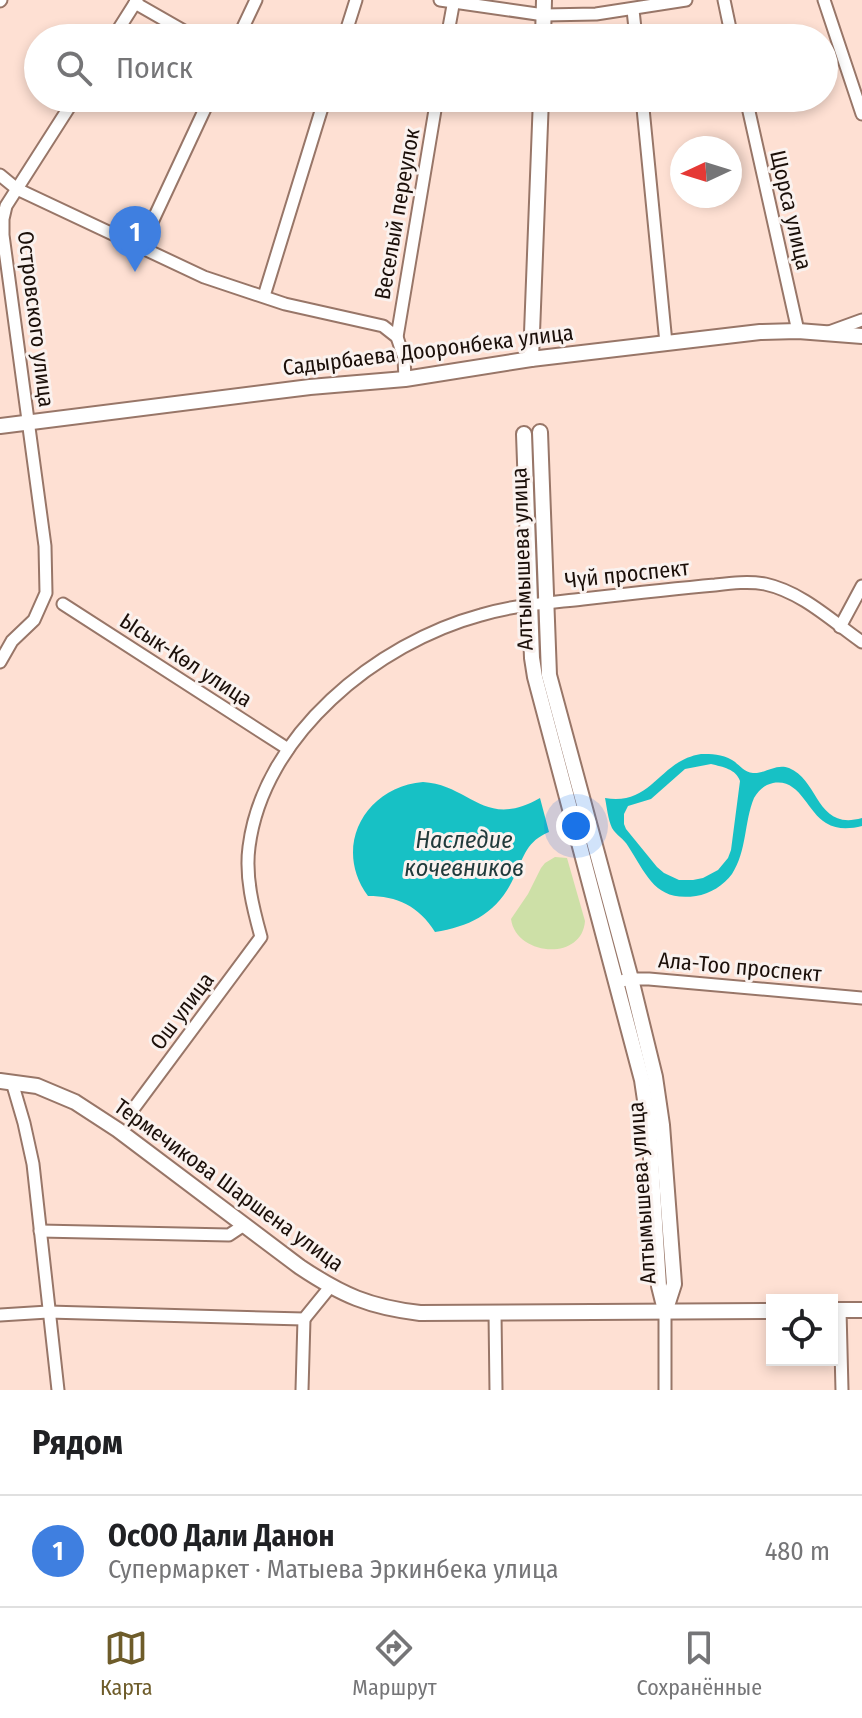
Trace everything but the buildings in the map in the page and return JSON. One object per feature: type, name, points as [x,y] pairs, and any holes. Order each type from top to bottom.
[{"type":"street","points":[[245,24],[256,0]]},
{"type":"street","points":[[348,24],[356,0]]},
{"type":"street","points":[[440,0],[596,14],[686,0]]},
{"type":"street","points":[[724,0],[729,24]]},
{"type":"street","points":[[824,0],[832,24]]},
{"type":"street","points":[[122,24],[136,2],[172,24]]},
{"type":"street","points":[[450,24],[454,2]]},
{"type":"street","points":[[633,10],[634,24]]},
{"type":"street","points":[[838,42],[862,114]]},
{"type":"street","name":"Островского улица","points":[[0,662],[12,641],[34,620],[46,593],[45,546],[3,219],[6,206],[66,112]]},
{"type":"street","points":[[140,248],[203,112]]},
{"type":"street","points":[[264,296],[321,112]]},
{"type":"street","name":"Веселый переулок","points":[[397,337],[435,112]]},
{"type":"street","points":[[531,359],[540,112]]},
{"type":"street","points":[[643,112],[666,343]]},
{"type":"street","name":"Щорса улица","points":[[749,112],[798,331]]},
{"type":"street","points":[[0,175],[17,189],[204,277],[285,304],[383,326],[397,337],[404,358],[405,379]]},
{"type":"street","points":[[828,333],[862,320]]},
{"type":"street","name":"Садырбаева Дооронбека улица","points":[[0,426],[310,387],[405,379],[531,359],[760,332],[798,331],[862,336]]},
{"type":"street","name":"Алтымышева улица","points":[[540,432],[535,677],[623,980],[646,1112],[659,1286],[665,1312]]},
{"type":"street","name":"Алтымышева улица","points":[[524,434],[538,604]]},
{"type":"street","name":"Чүй проспект","points":[[261,937],[251,895],[249,849],[260,801],[271,777],[307,724],[348,685],[393,653],[434,632],[477,615],[538,604],[751,582],[794,595],[862,642]]},
{"type":"street","points":[[840,627],[862,586]]},
{"type":"street","name":"Ысык-Көл улица","points":[[63,604],[288,749]]},
{"type":"street","name":"Ош улица","points":[[134,1108],[261,937]]},
{"type":"street","name":"Ала-Тоо проспект","points":[[623,980],[649,979],[862,998]]},
{"type":"street","points":[[6,1082],[24,1123],[33,1164],[58,1390]]},
{"type":"street","name":"Термечикова Шаршена улица","points":[[6,1082],[37,1086],[75,1102],[118,1130],[330,1287],[372,1305],[420,1313],[766,1311]]},
{"type":"street","points":[[40,1231],[229,1235],[244,1225]]},
{"type":"street","points":[[302,1390],[304,1319],[330,1287]]},
{"type":"street","points":[[838,1310],[862,1310]]},
{"type":"street","points":[[0,1315],[48,1312],[304,1319]]},
{"type":"street","points":[[665,1312],[665,1390]]},
{"type":"street","points":[[495,1313],[496,1390]]},
{"type":"street","points":[[838,1337],[842,1390]]},
{"type":"green space","points":[[555,857],[567,858],[585,921],[581,934],[573,943],[549,949],[524,941],[515,931],[511,919],[541,868]]},
{"type":"water","points":[[701,754],[720,755],[753,773],[789,768],[807,783],[827,811],[836,818],[862,818],[862,826],[844,828],[830,825],[819,818],[790,786],[770,784],[754,798],[740,856],[729,878],[701,895],[671,895],[654,884],[614,830],[605,798],[621,799],[634,795],[686,758]],"holes":[[[711,764],[732,771],[740,781],[731,850],[718,870],[703,878],[679,880],[657,867],[626,829],[624,814],[628,806],[651,799],[685,769]]]},
{"type":"water","name":"Наследие кочевников","points":[[423,782],[454,790],[491,808],[521,807],[540,798],[549,832],[531,845],[508,888],[492,908],[461,926],[435,932],[422,915],[406,904],[368,896],[353,858],[354,840],[360,822],[371,807],[403,786]]},
{"type":"place","name":"ОсОО Дали Данон","points":[[135,272]]}]
